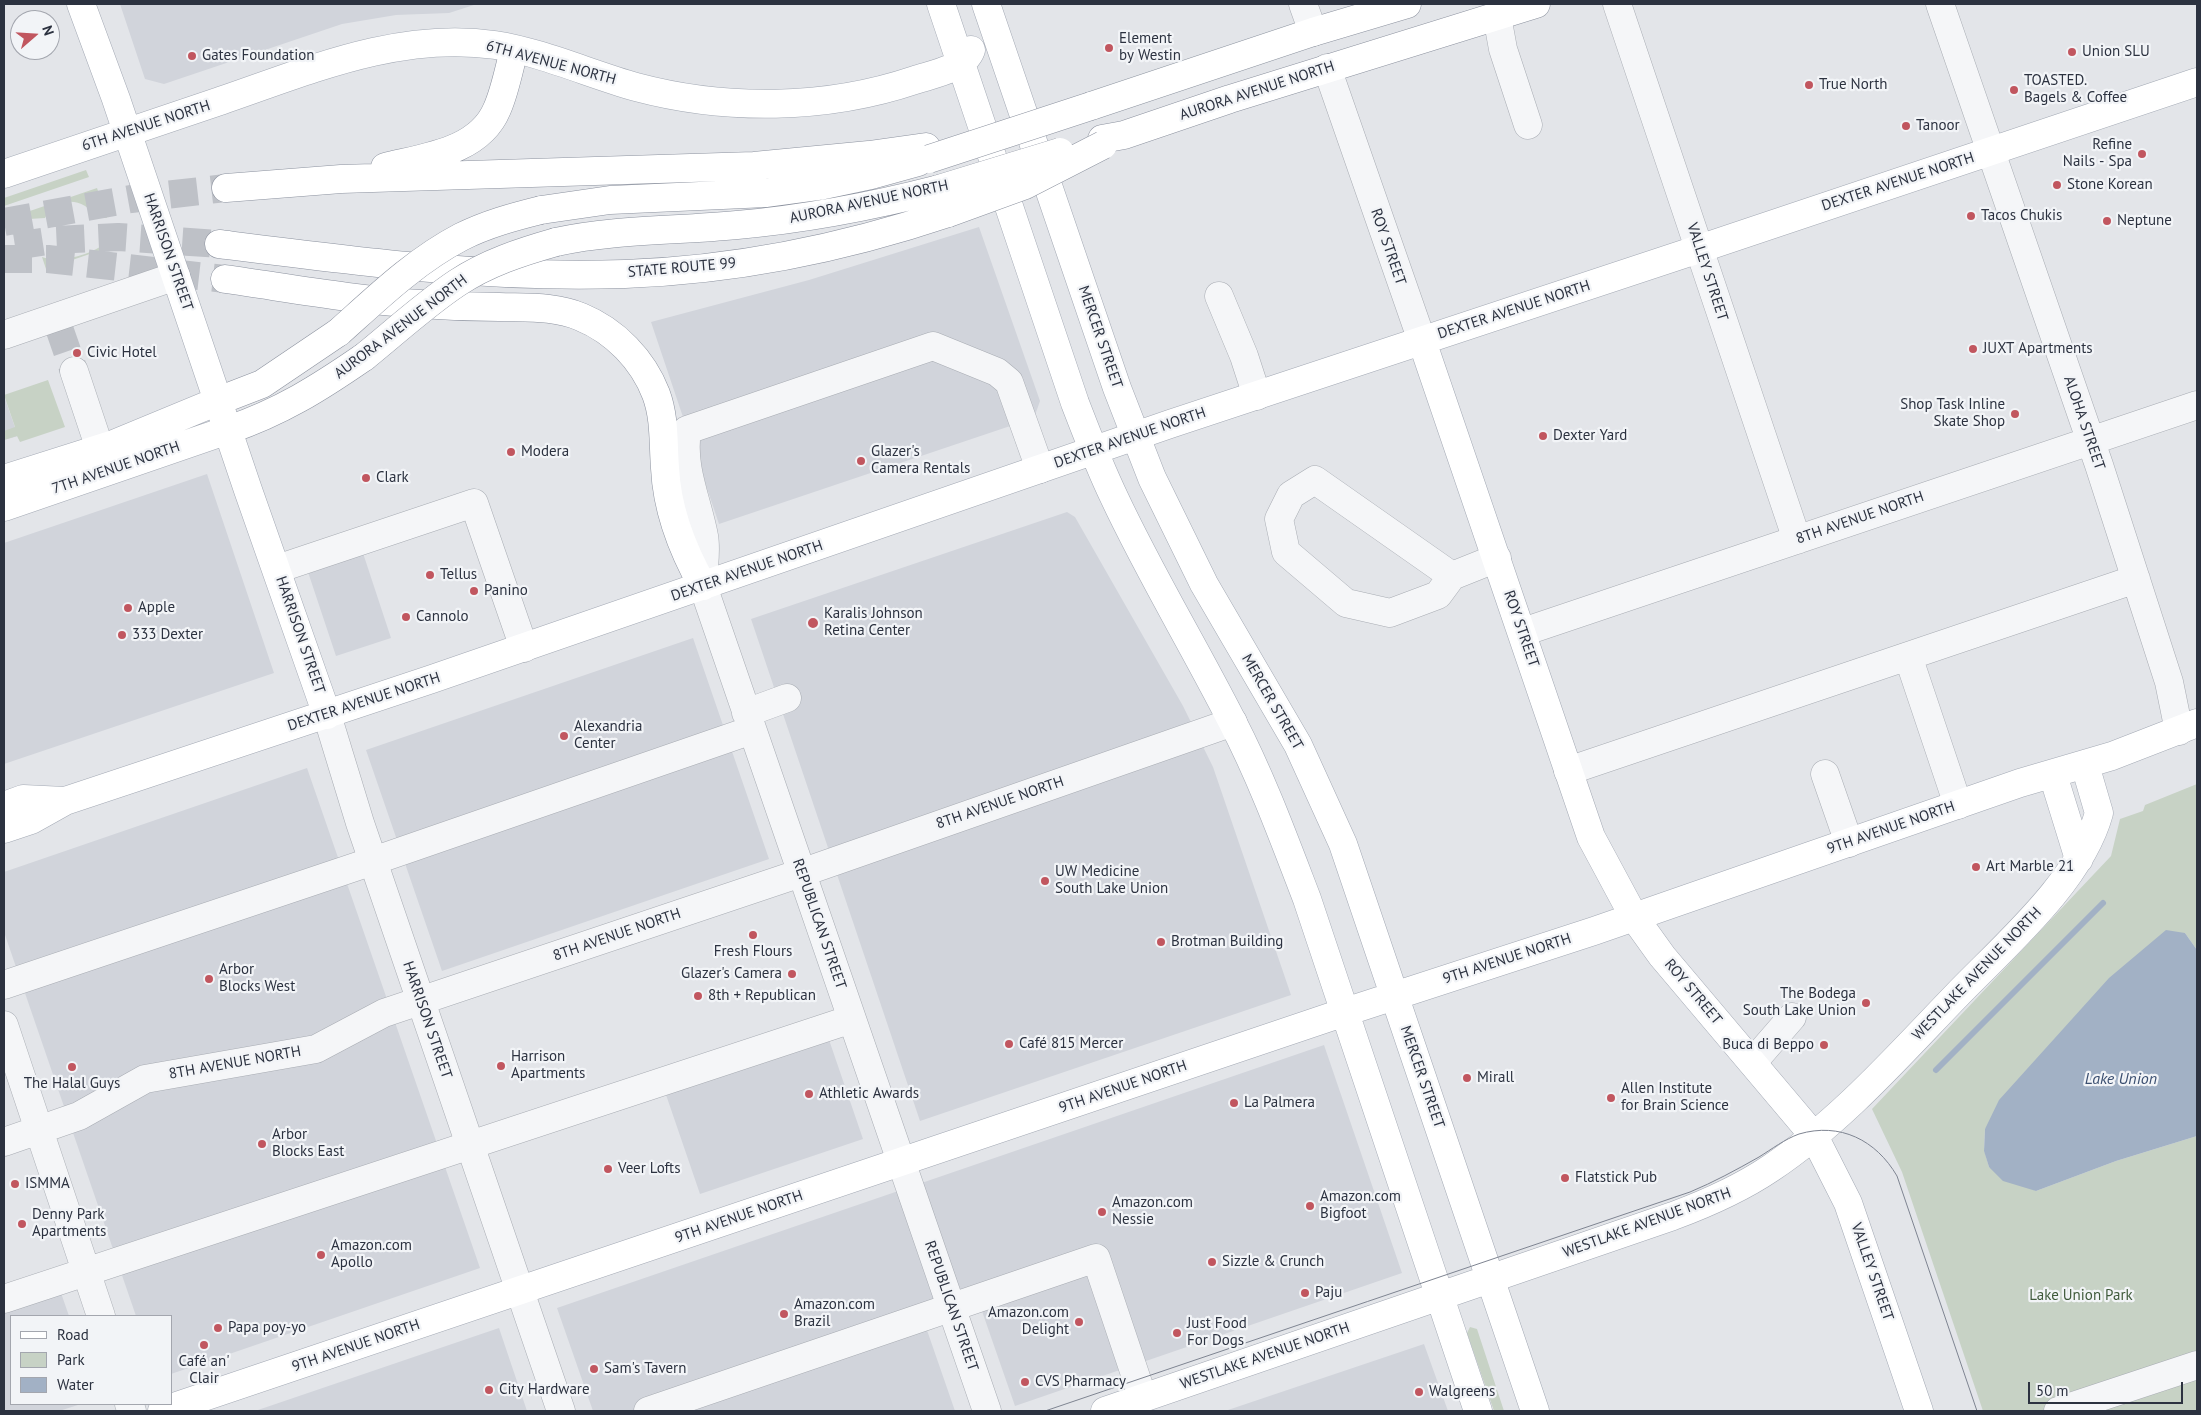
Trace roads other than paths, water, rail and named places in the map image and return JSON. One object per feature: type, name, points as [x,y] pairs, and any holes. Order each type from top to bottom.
[{"type":"main road","name":"HARRISON STREET","points":[[81,4],[128,132],[218,401],[327,714]]},
{"type":"main road","points":[[941,4],[1072,394],[1094,451],[1114,498],[1144,559],[1233,722],[1265,791],[1289,850],[1441,1296],[1478,1411]]},
{"type":"main road","points":[[956,4],[971,50],[969,56],[961,64]]},
{"type":"main road","name":"MERCER STREET","points":[[986,4],[1114,379],[1154,483],[1204,584],[1280,714],[1314,778],[1343,844],[1535,1411]]},
{"type":"main road","points":[[226,188],[342,179],[754,166],[859,156],[927,153],[1005,133],[1313,32],[1407,4]]},
{"type":"main road","name":"AURORA AVENUE NORTH","points":[[228,430],[275,412],[316,389],[364,357],[430,302],[458,282],[489,265],[522,252],[556,242],[617,232],[738,225],[802,217],[894,200],[943,201],[1110,140],[1327,68],[1536,4]]},
{"type":"main road","name":"6TH AVENUE NORTH","points":[[4,174],[349,57],[412,45],[468,42],[514,50],[670,95],[741,104],[814,102],[862,94],[910,82],[961,64]]},
{"type":"main road","points":[[342,179],[451,149],[466,144],[478,136],[497,110],[514,50]]},
{"type":"main road","name":"DEXTER AVENUE NORTH","points":[[4,829],[30,820],[65,801],[524,648],[1135,436],[2197,82]]},
{"type":"main road","name":"AURORA AVENUE NORTH","points":[[218,401],[262,384],[339,332],[386,290],[436,252],[486,226],[541,210],[610,200],[767,193],[819,186],[871,176],[927,153]]},
{"type":"main road","name":"STATE ROUTE 99","points":[[219,244],[348,260],[457,270],[577,275],[626,274],[704,268],[773,258],[869,237],[943,201]]},
{"type":"main road","points":[[225,279],[418,304],[539,308],[567,313],[600,327],[618,340],[634,356],[656,394],[662,415],[668,499],[676,530],[688,559],[703,586]]},
{"type":"main road","name":"ROY STREET","points":[[1422,341],[1591,837],[1634,917],[1662,956],[1814,1136]]},
{"type":"main road","name":"7TH AVENUE NORTH","points":[[4,480],[100,449],[218,401]]},
{"type":"main road","name":"7TH AVENUE NORTH","points":[[4,506],[228,430]]},
{"type":"main road","points":[[2085,765],[2188,727]]},
{"type":"main road","name":"9TH AVENUE NORTH","points":[[162,1411],[1345,1012],[1634,917],[2020,784],[2085,765]]},
{"type":"main road","name":"WESTLAKE AVENUE NORTH","points":[[1104,1411],[1707,1204],[1736,1190],[1771,1168],[1814,1136],[1886,1068],[2046,903],[2079,859],[2099,813],[2085,765]]},
{"type":"main road","points":[[2053,775],[2079,859]]},
{"type":"main road","name":"DEXTER AVENUE NORTH","points":[[4,806],[23,799],[65,801]]},
{"type":"main road","name":"VALLEY STREET","points":[[1814,1136],[1848,1203],[1919,1411]]},
{"type":"street","points":[[1303,4],[1313,32]]},
{"type":"street","name":"VALLEY STREET","points":[[1617,4],[1797,540]]},
{"type":"street","name":"ALOHA STREET","points":[[1940,4],[2091,440],[2169,682],[2188,727]]},
{"type":"street","points":[[1497,16],[1503,49],[1528,125]]},
{"type":"street","name":"ROY STREET","points":[[1327,68],[1422,341]]},
{"type":"street","points":[[4,335],[56,321],[176,276]]},
{"type":"street","points":[[1219,296],[1244,356],[1257,396]]},
{"type":"street","name":"REPUBLICAN STREET","points":[[987,1411],[703,586],[705,538],[687,474],[684,443],[687,430],[933,346],[997,372],[1009,382],[1040,469]]},
{"type":"street","points":[[74,371],[100,449]]},
{"type":"street","name":"8TH AVENUE NORTH","points":[[1522,632],[2197,405]]},
{"type":"street","points":[[1452,576],[1315,480],[1291,495],[1279,520],[1286,552],[1346,602],[1390,613],[1438,595],[1452,576],[1496,558]]},
{"type":"street","points":[[277,569],[474,502],[524,648]]},
{"type":"street","points":[[1568,771],[2136,579]]},
{"type":"street","points":[[1908,656],[1958,805]]},
{"type":"street","points":[[4,984],[373,861],[749,722],[787,698]]},
{"type":"street","name":"HARRISON STREET","points":[[327,714],[373,861],[561,1411]]},
{"type":"street","name":"8TH AVENUE NORTH","points":[[4,1142],[79,1116],[145,1079],[316,1049],[384,1013],[801,873],[1233,722]]},
{"type":"street","points":[[1826,774],[1850,843]]},
{"type":"street","points":[[1753,1062],[1792,1017]]},
{"type":"street","points":[[4,1300],[852,1019]]},
{"type":"street","points":[[4,1026],[101,1315]]},
{"type":"street","points":[[648,1411],[1096,1258],[1143,1398]]},
{"type":"street","points":[[2058,1411],[2197,1365]]},
{"type":"water","name":"Lake Union","points":[[2166,930],[2185,933],[2197,950],[2197,1136],[2116,1161],[2036,1191],[2003,1181],[1989,1167],[1984,1151],[1985,1129],[1999,1100],[2109,978]]},
{"type":"waterway","points":[[1936,1070],[2103,903]]},
{"type":"tunnel","points":[[4,222],[131,199],[226,188]]},
{"type":"tunnel","points":[[15,246],[54,240],[118,237],[219,244]]},
{"type":"tunnel","points":[[4,259],[48,259],[225,279]]},
{"type":"tunnel","points":[[58,325],[74,371]]},
{"type":"tram line","points":[[1045,1411],[1690,1192],[1733,1171],[1794,1136],[1814,1131],[1829,1130],[1855,1137],[1868,1144],[1879,1153],[1897,1176],[1977,1411]]},
{"type":"place","name":"Element by Westin","points":[[1109,48]]},
{"type":"place","name":"Union SLU","points":[[2072,52]]},
{"type":"place","name":"Gates Foundation","points":[[192,56]]},
{"type":"place","name":"True North","points":[[1809,85]]},
{"type":"place","name":"TOASTED. Bagels & Coffee","points":[[2014,90]]},
{"type":"place","name":"Tanoor","points":[[1906,126]]},
{"type":"place","name":"Refine Nails - Spa","points":[[2142,154]]},
{"type":"place","name":"Stone Korean","points":[[2057,185]]},
{"type":"place","name":"Tacos Chukis","points":[[1971,216]]},
{"type":"place","name":"Neptune","points":[[2107,221]]},
{"type":"place","name":"JUXT Apartments","points":[[1973,349]]},
{"type":"place","name":"Civic Hotel","points":[[77,353]]},
{"type":"place","name":"Shop Task Inline Skate Shop","points":[[2015,414]]},
{"type":"place","name":"Dexter Yard","points":[[1543,436]]},
{"type":"place","name":"Modera","points":[[511,452]]},
{"type":"place","name":"Glazer's Camera Rentals","points":[[861,461]]},
{"type":"place","name":"Clark","points":[[366,478]]},
{"type":"place","name":"Tellus","points":[[430,575]]},
{"type":"place","name":"Panino","points":[[474,591]]},
{"type":"place","name":"Apple","points":[[128,608]]},
{"type":"place","name":"Cannolo","points":[[406,617]]},
{"type":"place","name":"Karalis Johnson Retina Center","points":[[813,623]]},
{"type":"place","name":"333 Dexter","points":[[122,635]]},
{"type":"place","name":"Alexandria Center","points":[[564,736]]},
{"type":"place","name":"Art Marble 21","points":[[1976,867]]},
{"type":"place","name":"UW Medicine South Lake Union","points":[[1045,881]]},
{"type":"place","name":"Fresh Flours","points":[[753,935]]},
{"type":"place","name":"Brotman Building","points":[[1161,942]]},
{"type":"place","name":"Glazer's Camera","points":[[792,974]]},
{"type":"place","name":"Arbor Blocks West","points":[[209,979]]},
{"type":"place","name":"8th + Republican","points":[[698,996]]},
{"type":"place","name":"The Bodega South Lake Union","points":[[1866,1003]]},
{"type":"place","name":"Café 815 Mercer","points":[[1009,1044]]},
{"type":"place","name":"Buca di Beppo","points":[[1824,1045]]},
{"type":"place","name":"Harrison Apartments","points":[[501,1066]]},
{"type":"place","name":"The Halal Guys","points":[[72,1067]]},
{"type":"place","name":"Mirall","points":[[1467,1078]]},
{"type":"place","name":"Athletic Awards","points":[[809,1094]]},
{"type":"place","name":"Allen Institute for Brain Science","points":[[1611,1098]]},
{"type":"place","name":"La Palmera","points":[[1234,1103]]},
{"type":"place","name":"Arbor Blocks East","points":[[262,1144]]},
{"type":"place","name":"Veer Lofts","points":[[608,1169]]},
{"type":"place","name":"Flatstick Pub","points":[[1565,1178]]},
{"type":"place","name":"ISMMA","points":[[15,1184]]},
{"type":"place","name":"Amazon.com Bigfoot","points":[[1310,1206]]},
{"type":"place","name":"Amazon.com Nessie","points":[[1102,1212]]},
{"type":"place","name":"Denny Park Apartments","points":[[22,1224]]},
{"type":"place","name":"Amazon.com Apollo","points":[[321,1255]]},
{"type":"place","name":"Sizzle & Crunch","points":[[1212,1262]]},
{"type":"place","name":"Paju","points":[[1305,1293]]},
{"type":"place","name":"Amazon.com Brazil","points":[[784,1314]]},
{"type":"place","name":"Amazon.com Delight","points":[[1079,1322]]},
{"type":"place","name":"Papa poy-yo","points":[[218,1328]]},
{"type":"place","name":"Just Food For Dogs","points":[[1177,1333]]},
{"type":"place","name":"Café an' Clair","points":[[204,1345]]},
{"type":"place","name":"Sam's Tavern","points":[[594,1369]]},
{"type":"place","name":"CVS Pharmacy","points":[[1025,1382]]},
{"type":"place","name":"City Hardware","points":[[489,1390]]},
{"type":"place","name":"Walgreens","points":[[1419,1392]]},
{"type":"park label","name":"Lake Union Park","points":[[2081,1296]]}]
